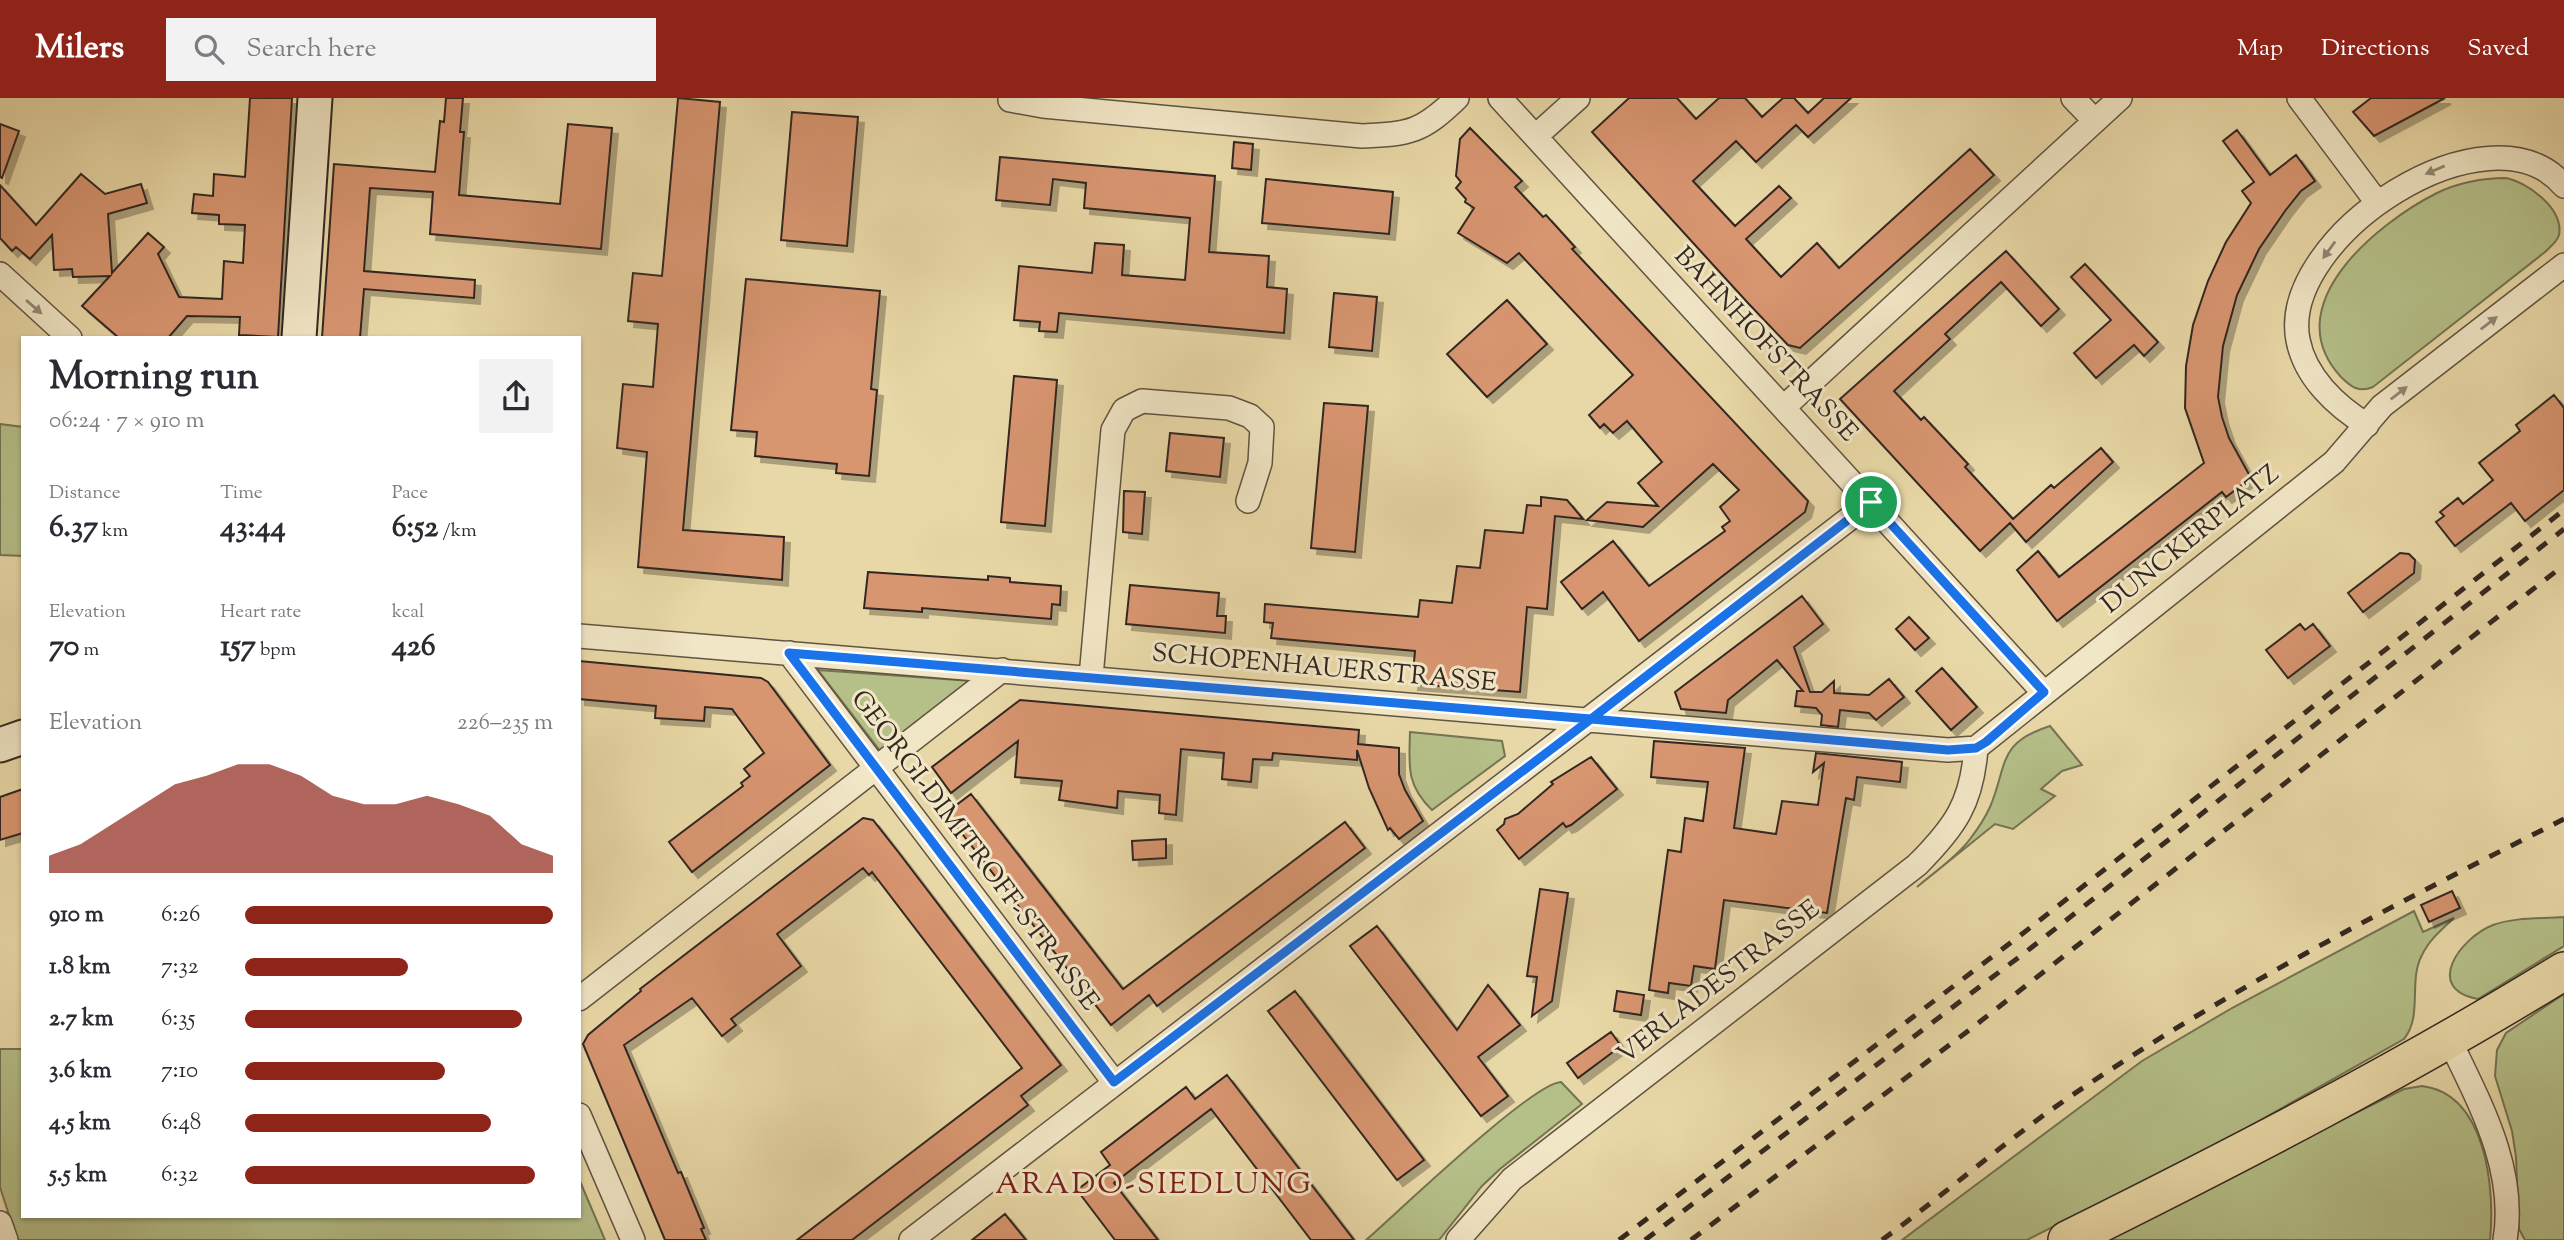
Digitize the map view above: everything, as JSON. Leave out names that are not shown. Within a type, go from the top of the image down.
[{"type":"main road","points":[[2067,1240],[2271,1138],[2450,1041],[2564,971]]},
{"type":"street","points":[[299,336],[314,98]]},
{"type":"street","points":[[1010,100],[1043,106],[1362,136],[1387,135],[1430,124],[1457,98]]},
{"type":"street","name":"BAHNHOFSTRASSE","points":[[1500,98],[2044,692]]},
{"type":"street","points":[[1536,136],[1578,98]]},
{"type":"street","points":[[2073,98],[2095,121]]},
{"type":"street","points":[[1784,407],[2120,98]]},
{"type":"street","points":[[2299,98],[2376,201]]},
{"type":"street","points":[[2367,425],[2347,413],[2325,391],[2308,367],[2297,339],[2300,306],[2312,274],[2354,220],[2376,201],[2429,172],[2488,154],[2508,154],[2534,161],[2564,186]]},
{"type":"street","name":"DUNCKERPLATZ","points":[[2044,692],[2334,462],[2382,406],[2564,265]]},
{"type":"street","points":[[0,274],[68,336]]},
{"type":"street","points":[[1091,677],[1113,429],[1124,410],[1142,401],[1229,408],[1250,416],[1262,427],[1260,463],[1248,501]]},
{"type":"street","points":[[911,1240],[1871,502]]},
{"type":"street","name":"SCHOPENHAUERSTRASSE","points":[[581,636],[1948,750],[1976,748]]},
{"type":"street","name":"GEORGI-DIMITROFF-STRASSE","points":[[789,653],[1114,1082]]},
{"type":"street","points":[[581,997],[1002,670]]},
{"type":"street","points":[[1976,748],[2044,692]]},
{"type":"street","points":[[0,745],[21,738]]},
{"type":"street","name":"VERLADESTRASSE","points":[[1458,1240],[1512,1179],[1917,865],[1945,836],[1961,814],[1970,788],[1976,748]]},
{"type":"street","points":[[2450,1041],[2493,1133],[2504,1184],[2505,1240]]},
{"type":"street","points":[[581,1120],[633,1240]]},
{"type":"street","points":[[0,1223],[6,1240]]},
{"type":"green space","points":[[2505,178],[2533,190],[2550,206],[2559,225],[2559,235],[2555,242],[2373,387],[2359,389],[2348,384],[2324,350],[2320,323],[2327,295],[2342,270],[2387,224],[2437,193],[2470,182]]},
{"type":"green space","points":[[0,424],[21,427],[21,556],[0,555]]},
{"type":"green space","points":[[818,670],[972,681],[881,752]]},
{"type":"green space","points":[[2050,726],[2082,765],[2062,771],[2041,789],[2055,796],[2013,829],[1995,824],[1917,887],[1959,852],[1978,828],[1990,807],[2012,748],[2033,733]]},
{"type":"green space","points":[[1410,732],[1502,741],[1505,756],[1432,810],[1413,783]]},
{"type":"green space","points":[[2414,911],[2423,932],[2454,918],[2432,940],[2422,955],[2416,976],[2413,1020],[2404,1039],[2229,1138],[2027,1240],[1902,1240],[2142,1061],[2232,1008]]},
{"type":"green space","points":[[2564,917],[2564,946],[2478,999],[2462,993],[2453,985],[2450,975],[2452,963],[2459,951],[2481,932],[2493,925],[2510,921]]},
{"type":"green space","points":[[2564,994],[2564,1240],[2525,1240],[2519,1229],[2516,1157],[2512,1131],[2495,1076],[2497,1050],[2506,1033]]},
{"type":"green space","points":[[0,1049],[21,1049],[21,1218],[581,1218],[581,1184],[605,1240],[17,1240],[0,1187]]},
{"type":"green space","points":[[1561,1082],[1582,1104],[1482,1186],[1439,1240],[1366,1240],[1494,1126],[1523,1103]]},
{"type":"green space","points":[[2422,1086],[2444,1093],[2461,1106],[2473,1125],[2488,1171],[2491,1196],[2490,1240],[2100,1240],[2404,1089]]},
{"type":"building","points":[[250,98],[292,98],[278,336],[239,335],[240,317],[187,316],[170,336],[117,336],[82,306],[110,276],[73,277],[72,269],[54,270],[52,235],[30,259],[16,247],[12,251],[0,238],[0,185],[36,225],[81,174],[105,194],[141,184],[147,203],[108,214],[112,273],[148,233],[164,247],[158,254],[179,297],[222,299],[224,261],[243,263],[245,225],[219,224],[219,215],[192,213],[194,194],[213,196],[214,174],[245,177]]},
{"type":"building","points":[[446,98],[463,98],[460,132],[464,132],[459,195],[560,204],[568,124],[612,128],[601,249],[430,234],[433,192],[370,188],[364,271],[475,280],[474,298],[364,289],[360,336],[322,336],[334,164],[435,172],[440,121],[444,122]]},
{"type":"building","points":[[678,98],[720,102],[683,530],[784,537],[782,580],[638,567],[647,452],[617,448],[623,384],[653,387],[658,324],[628,321],[633,273],[662,276]]},
{"type":"building","points":[[1629,98],[1677,98],[1696,119],[1719,98],[1745,98],[1762,117],[1783,98],[1794,98],[1808,113],[1824,98],[1851,98],[1808,137],[1796,125],[1756,162],[1736,141],[1693,181],[1735,226],[1779,186],[1791,198],[1746,239],[1781,277],[1817,243],[1839,268],[1970,149],[1994,175],[1800,348],[1788,345],[1592,132]]},
{"type":"building","points":[[2371,98],[2445,98],[2374,136],[2353,112]]},
{"type":"building","points":[[792,112],[858,117],[847,246],[781,240]]},
{"type":"building","points":[[0,124],[19,131],[2,178],[0,177]]},
{"type":"building","points":[[1470,128],[1522,181],[1515,187],[1543,217],[1546,215],[1575,247],[1572,249],[1808,501],[1805,512],[1639,641],[1603,592],[1582,609],[1561,582],[1613,541],[1649,586],[1725,531],[1722,527],[1730,521],[1720,507],[1739,490],[1713,464],[1643,527],[1587,520],[1607,502],[1658,506],[1638,483],[1662,462],[1627,421],[1613,433],[1604,424],[1600,428],[1589,415],[1633,375],[1519,253],[1507,263],[1458,233],[1474,208],[1465,202],[1466,199],[1456,188],[1461,182],[1456,176],[1460,139]]},
{"type":"building","points":[[2237,130],[2270,175],[2296,155],[2315,181],[2301,191],[2259,249],[2237,295],[2223,346],[2218,397],[2222,417],[2229,438],[2251,478],[2226,497],[2222,492],[2057,621],[2017,570],[2038,551],[2059,577],[2204,463],[2185,408],[2186,366],[2193,325],[2208,281],[2226,242],[2251,203],[2242,191],[2254,182],[2223,141]]},
{"type":"building","points":[[1234,142],[1253,144],[1251,170],[1232,168]]},
{"type":"building","points":[[1000,157],[1215,176],[1209,252],[1269,256],[1267,287],[1287,289],[1284,333],[1059,313],[1057,332],[1039,331],[1040,322],[1014,320],[1019,266],[1092,273],[1095,243],[1124,245],[1122,275],[1185,280],[1190,218],[1084,208],[1086,183],[1053,179],[1050,205],[996,200]]},
{"type":"building","points":[[1266,179],[1393,192],[1389,234],[1262,223]]},
{"type":"building","points":[[2006,251],[2059,309],[2041,326],[2001,282],[1945,334],[1950,339],[1894,391],[1921,420],[1924,417],[1968,464],[1965,467],[2013,519],[2051,485],[2054,488],[2101,448],[2113,462],[2026,542],[2010,523],[1980,551],[1840,399]]},
{"type":"building","points":[[2085,264],[2158,342],[2144,356],[2134,345],[2096,378],[2074,353],[2111,320],[2071,277]]},
{"type":"building","points":[[746,279],[880,291],[871,389],[877,390],[869,476],[836,473],[837,464],[755,456],[757,432],[731,430]]},
{"type":"building","points":[[1334,293],[1377,297],[1372,351],[1329,347]]},
{"type":"building","points":[[1507,300],[1547,344],[1487,397],[1447,354]]},
{"type":"building","points":[[1014,376],[1057,380],[1045,526],[1001,522]]},
{"type":"building","points":[[2554,395],[2564,408],[2564,490],[2525,521],[2511,503],[2455,546],[2436,522],[2444,516],[2440,512],[2458,498],[2463,504],[2493,480],[2479,463],[2520,431],[2516,425]]},
{"type":"building","points":[[1324,403],[1368,406],[1355,552],[1311,548]]},
{"type":"building","points":[[1170,433],[1224,438],[1220,477],[1166,471]]},
{"type":"building","points":[[1124,491],[1145,492],[1142,534],[1123,532]]},
{"type":"building","points":[[1541,497],[1567,500],[1583,519],[1555,516],[1547,609],[1527,607],[1520,692],[1412,684],[1415,651],[1271,638],[1273,623],[1264,622],[1265,604],[1418,617],[1420,600],[1452,603],[1457,566],[1480,568],[1485,530],[1523,533],[1527,505],[1541,506]]},
{"type":"building","points":[[2400,553],[2409,554],[2415,560],[2414,573],[2363,612],[2348,593]]},
{"type":"building","points":[[868,572],[988,580],[988,576],[1010,578],[1010,582],[1061,586],[1060,605],[1052,604],[1051,619],[922,608],[922,612],[864,608]]},
{"type":"building","points":[[1130,585],[1219,593],[1217,616],[1226,616],[1225,633],[1126,624]]},
{"type":"building","points":[[1802,596],[1823,624],[1794,647],[1810,692],[1822,692],[1834,681],[1834,693],[1869,695],[1889,679],[1904,697],[1876,720],[1869,713],[1840,710],[1838,727],[1821,725],[1822,715],[1816,708],[1795,706],[1797,691],[1803,691],[1777,660],[1728,700],[1726,713],[1681,709],[1675,692]]},
{"type":"building","points":[[1909,617],[1929,638],[1915,650],[1896,629]]},
{"type":"building","points":[[2300,624],[2305,630],[2313,624],[2330,646],[2288,678],[2266,650]]},
{"type":"building","points":[[581,661],[761,678],[768,682],[830,765],[692,872],[669,842],[743,786],[741,783],[750,776],[744,769],[764,753],[732,709],[705,707],[704,721],[655,718],[656,706],[581,699]]},
{"type":"building","points":[[1942,668],[1977,707],[1951,730],[1916,691]]},
{"type":"building","points":[[1020,700],[1359,730],[1358,744],[1399,748],[1399,774],[1423,821],[1399,839],[1390,828],[1388,830],[1369,788],[1357,750],[1357,760],[1273,753],[1272,760],[1253,759],[1251,782],[1222,779],[1224,753],[1181,749],[1176,815],[1159,813],[1160,795],[1118,791],[1117,808],[1059,800],[1062,781],[1015,777],[1018,741],[951,793],[932,767]]},
{"type":"building","points":[[1654,741],[1745,748],[1734,828],[1776,834],[1782,801],[1818,805],[1824,763],[1813,772],[1816,753],[1902,762],[1900,782],[1857,777],[1854,800],[1846,798],[1827,913],[1724,900],[1715,969],[1694,966],[1691,986],[1669,983],[1668,993],[1649,990],[1668,850],[1681,852],[1685,818],[1703,821],[1708,782],[1651,777]]},
{"type":"building","points":[[1591,757],[1617,789],[1571,825],[1566,827],[1563,823],[1519,859],[1497,830],[1504,824],[1505,819],[1518,814],[1553,784],[1551,782]]},
{"type":"building","points":[[21,790],[21,834],[0,840],[0,797]]},
{"type":"building","points":[[971,794],[1123,989],[1345,822],[1365,848],[1157,1006],[1149,995],[1111,1025],[946,813]]},
{"type":"building","points":[[863,818],[873,820],[1061,1065],[1021,1096],[1028,1105],[852,1240],[797,1240],[1022,1068],[872,872],[869,875],[863,868],[777,934],[801,966],[731,1019],[736,1025],[722,1036],[692,998],[624,1045],[678,1173],[681,1172],[704,1228],[701,1229],[706,1240],[665,1240],[583,1044],[588,1035],[641,991],[640,989]]},
{"type":"building","points":[[1166,839],[1166,858],[1133,860],[1132,841]]},
{"type":"building","points":[[1540,889],[1568,893],[1552,1001],[1532,1016],[1537,977],[1527,976]]},
{"type":"building","points":[[2452,891],[2460,908],[2429,922],[2421,905]]},
{"type":"building","points":[[1377,926],[1457,1030],[1488,985],[1520,1025],[1478,1057],[1508,1096],[1481,1116],[1350,946]]},
{"type":"building","points":[[1295,991],[1424,1160],[1397,1180],[1268,1011]]},
{"type":"building","points":[[1617,991],[1644,995],[1641,1015],[1614,1011]]},
{"type":"building","points":[[1611,1032],[1621,1046],[1578,1078],[1567,1063]]},
{"type":"building","points":[[1227,1075],[1354,1240],[1311,1240],[1211,1109],[1114,1183],[1158,1240],[1115,1240],[1077,1190],[1110,1165],[1101,1152],[1186,1087],[1195,1099]]},
{"type":"building","points":[[1005,1214],[1026,1240],[972,1240]]},
{"type":"railway","points":[[1619,1240],[2017,938],[2564,510]]},
{"type":"railway","points":[[1645,1240],[2027,951],[2564,529]]},
{"type":"railway","points":[[1691,1240],[1968,1031],[2564,565]]},
{"type":"railway","points":[[1882,1240],[2044,1115],[2188,1021],[2312,950],[2564,819]]},
{"type":"district","name":"ARADO-SIEDLUNG","points":[[1154,1185]]},
{"type":"route","points":[[1871,502],[1591,719],[789,653],[1114,1082],[1591,719],[1948,750],[1976,748],[1986,742],[2044,692],[1871,502]]}]
